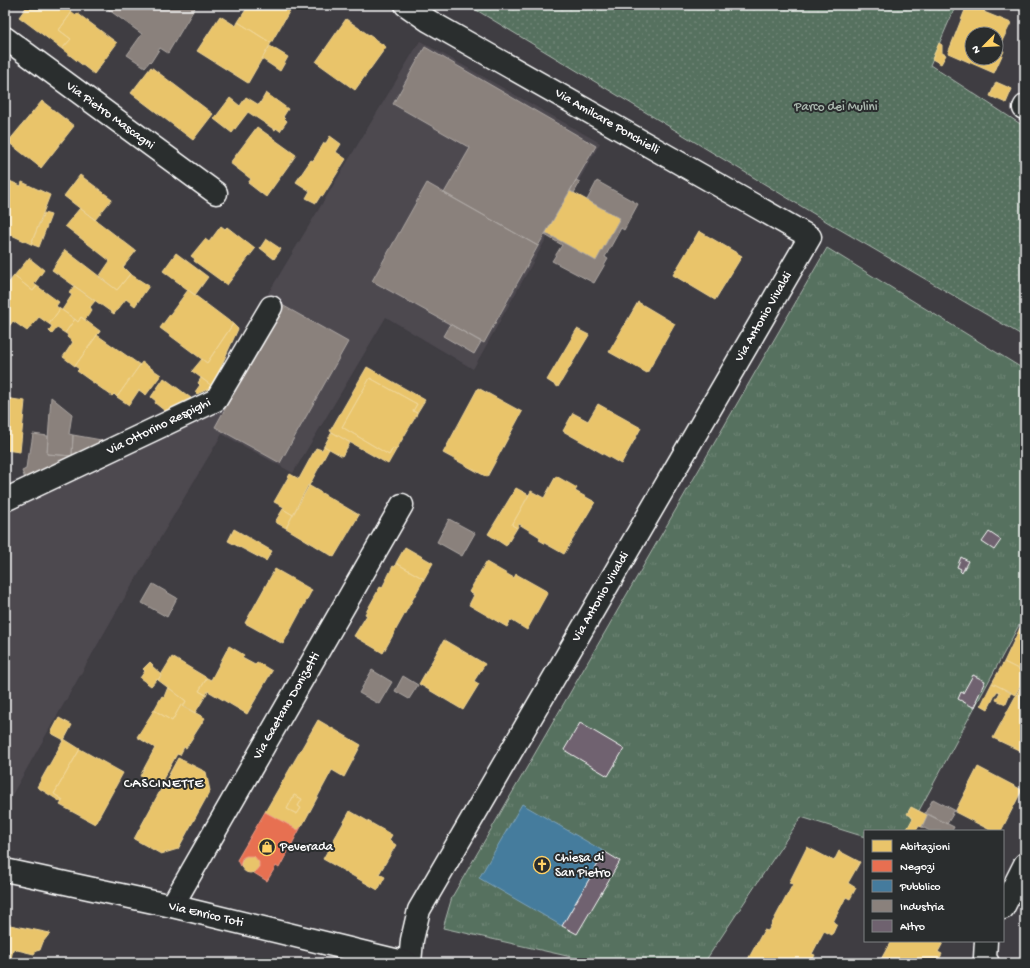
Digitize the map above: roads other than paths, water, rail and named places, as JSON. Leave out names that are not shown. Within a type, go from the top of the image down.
[{"type":"street","name":"Via Amilcare Ponchielli","points":[[406,5],[429,21],[810,237]]},
{"type":"street","name":"Via Pietro Mascagni","points":[[5,38],[216,193]]},
{"type":"street","name":"Via Antonio Vivaldi","points":[[408,963],[419,910],[810,237]]},
{"type":"street","name":"Via Ottorino Respighi","points":[[5,500],[216,400],[271,307]]},
{"type":"street","name":"Via Gaetano Donizetti","points":[[172,906],[402,505]]},
{"type":"street","points":[[1004,906],[1025,864]]},
{"type":"street","name":"Via Enrico Toti","points":[[5,870],[172,906],[408,963]]},
{"type":"street","points":[[986,942],[985,958],[988,963]]},
{"type":"place","name":"Peverada","points":[[267,847]]},
{"type":"place","name":"Chiesa di San Pietro","points":[[542,865]]},
{"type":"district","name":"CASCINETTE","points":[[164,784]]},
{"type":"park label","name":"Parco dei Mulini","points":[[836,107]]}]
